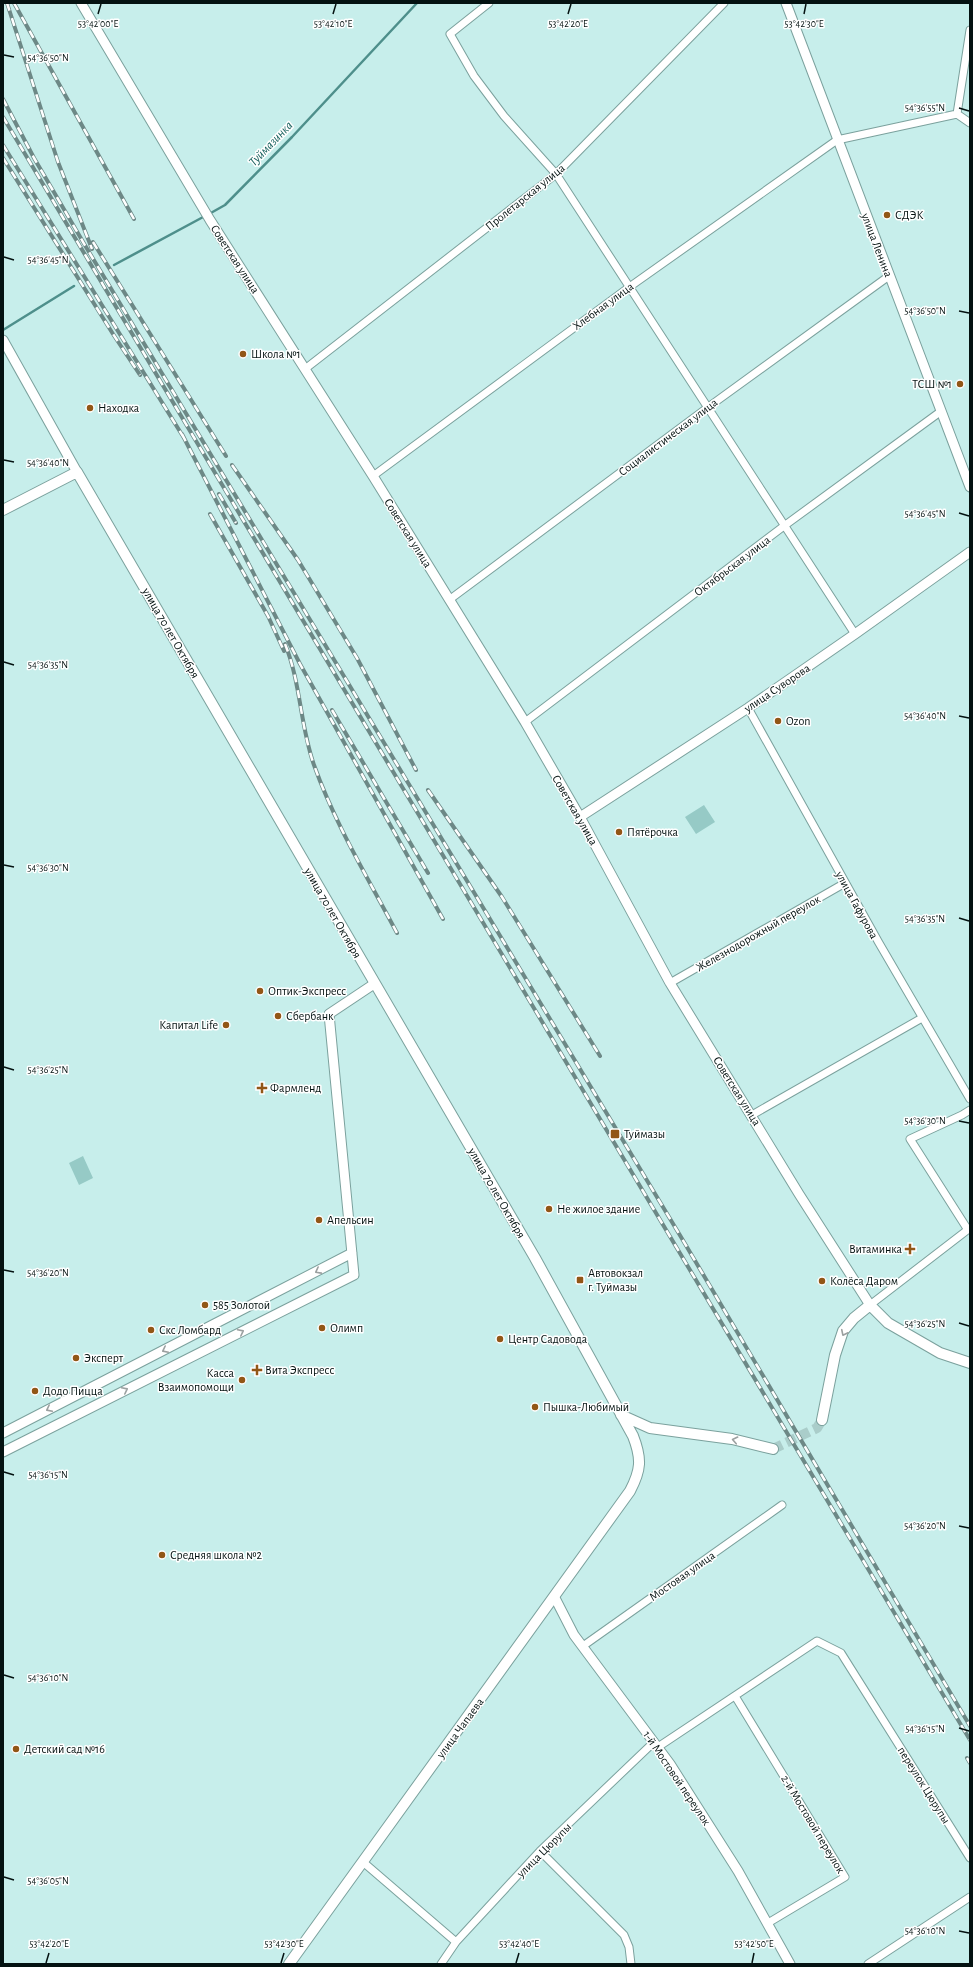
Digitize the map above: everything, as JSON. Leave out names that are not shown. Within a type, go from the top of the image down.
[{"type":"main road","points":[[3,510],[77,472]]},
{"type":"main road","name":"улица 70 лет Октября","points":[[77,472],[535,1258],[633,1436],[640,1459],[638,1476],[630,1492]]},
{"type":"main road","points":[[822,1420],[835,1355],[843,1331],[854,1318],[870,1305]]},
{"type":"main road","name":"Советская улица","points":[[870,1305],[888,1323],[901,1331],[940,1353],[970,1363]]},
{"type":"main road","points":[[621,1415],[650,1428],[732,1439],[773,1449]]},
{"type":"main road","name":"улица Чапаева","points":[[288,1964],[555,1598],[630,1492]]},
{"type":"street","name":"Советская улица","points":[[81,3],[210,220],[373,476],[525,722],[580,817],[670,983],[799,1194],[870,1305]]},
{"type":"street","points":[[489,3],[450,34],[474,76],[504,116],[556,174],[628,288],[856,634]]},
{"type":"street","name":"Пролетарская улица","points":[[305,369],[556,174],[724,3]]},
{"type":"street","name":"улица Ленина","points":[[786,3],[940,412],[970,487]]},
{"type":"street","points":[[957,114],[970,30]]},
{"type":"street","points":[[837,140],[957,114],[970,123]]},
{"type":"street","name":"Хлебная улица","points":[[373,476],[628,288],[837,140]]},
{"type":"street","name":"Социалистическая улица","points":[[449,600],[707,408],[889,276]]},
{"type":"street","name":"улица 70 лет Октября","points":[[3,340],[77,472]]},
{"type":"street","name":"Октябрьская улица","points":[[525,722],[784,526],[940,412]]},
{"type":"street","name":"улица Суворова","points":[[580,817],[748,708],[856,634],[970,552]]},
{"type":"street","name":"улица Гафурова","points":[[748,708],[845,883],[970,1099]]},
{"type":"street","name":"Железнодорожный переулок","points":[[670,983],[845,883]]},
{"type":"street","points":[[3,1452],[354,1275],[330,1014],[374,984]]},
{"type":"street","points":[[752,1115],[922,1018]]},
{"type":"street","points":[[870,1305],[969,1229],[910,1139],[970,1110]]},
{"type":"street","points":[[3,1433],[352,1253]]},
{"type":"street","name":"Мостовая улица","points":[[583,1646],[782,1505]]},
{"type":"street","name":"1-й Мостовой переулок","points":[[555,1598],[574,1635],[656,1745],[738,1872],[790,1964]]},
{"type":"street","name":"улица Цюрупы","points":[[441,1964],[456,1942],[540,1851],[656,1745],[735,1696],[817,1641]]},
{"type":"street","name":"переулок Цюрупы","points":[[817,1641],[841,1653],[970,1858]]},
{"type":"street","name":"2-й Мостовой переулок","points":[[735,1696],[845,1877],[768,1923]]},
{"type":"street","points":[[540,1851],[624,1936],[629,1947],[630,1964]]},
{"type":"street","points":[[363,1862],[456,1942]]},
{"type":"street","points":[[868,1964],[970,1897]]},
{"type":"shaded area","points":[[704,805],[715,822],[696,834],[685,817]]},
{"type":"shaded area","points":[[83,1156],[93,1178],[79,1185],[69,1163]]},
{"type":"waterway","name":"Туймазинка","points":[[209,214],[225,205],[292,137],[417,3]]},
{"type":"waterway","name":"Туймазинка","points":[[114,265],[205,216]]},
{"type":"waterway","name":"Туймазинка","points":[[3,330],[74,286]]},
{"type":"tunnel","points":[[773,1449],[817,1428],[822,1420]]},
{"type":"railway","points":[[7,3],[58,162],[92,249]]},
{"type":"railway","points":[[14,3],[134,219]]},
{"type":"railway","points":[[3,99],[34,158],[86,247],[681,1237],[970,1726]]},
{"type":"railway","points":[[3,117],[970,1740]]},
{"type":"railway","points":[[3,145],[184,438]]},
{"type":"railway","points":[[3,158],[140,375]]},
{"type":"railway","points":[[93,242],[226,456]]},
{"type":"railway","points":[[182,434],[300,664],[443,919]]},
{"type":"railway","points":[[232,465],[298,560],[357,658],[416,770]]},
{"type":"railway","points":[[219,494],[236,523]]},
{"type":"railway","points":[[210,514],[268,616],[284,651]]},
{"type":"railway","points":[[285,644],[298,689],[309,750],[322,787],[352,850],[397,933]]},
{"type":"railway","points":[[332,710],[428,873]]},
{"type":"railway","points":[[428,790],[502,897],[600,1056]]},
{"type":"railway","points":[[967,1758],[970,1763]]},
{"type":"place","name":"СДЭК","points":[[887,215]]},
{"type":"place","name":"Школа №1","points":[[243,354]]},
{"type":"place","name":"ТСШ №1","points":[[960,384]]},
{"type":"place","name":"Находка","points":[[90,408]]},
{"type":"place","name":"Ozon","points":[[778,721]]},
{"type":"place","name":"Пятёрочка","points":[[619,832]]},
{"type":"place","name":"Оптик-Экспресс","points":[[260,991]]},
{"type":"place","name":"Сбербанк","points":[[278,1016]]},
{"type":"place","name":"Капитал Life","points":[[226,1025]]},
{"type":"place","name":"Фармленд","points":[[262,1088]]},
{"type":"place","name":"Туймазы","points":[[615,1134]]},
{"type":"place","name":"Не жилое здание","points":[[549,1209]]},
{"type":"place","name":"Апельсин","points":[[319,1220]]},
{"type":"place","name":"Витаминка","points":[[910,1249]]},
{"type":"place","name":"Автовокзал г. Туймазы","points":[[580,1280]]},
{"type":"place","name":"Колёса Даром","points":[[822,1281]]},
{"type":"place","name":"585 Золотой","points":[[205,1305]]},
{"type":"place","name":"Олимп","points":[[322,1328]]},
{"type":"place","name":"Скс Ломбард","points":[[151,1330]]},
{"type":"place","name":"Центр Садовода","points":[[500,1339]]},
{"type":"place","name":"Эксперт","points":[[76,1358]]},
{"type":"place","name":"Вита Экспресс","points":[[257,1370]]},
{"type":"place","name":"Касса Взаимопомощи","points":[[242,1380]]},
{"type":"place","name":"Додо Пицца","points":[[35,1391]]},
{"type":"place","name":"Пышка-Любимый","points":[[535,1407]]},
{"type":"place","name":"Средняя школа №2","points":[[162,1555]]},
{"type":"place","name":"Детский сад №16","points":[[16,1749]]}]
